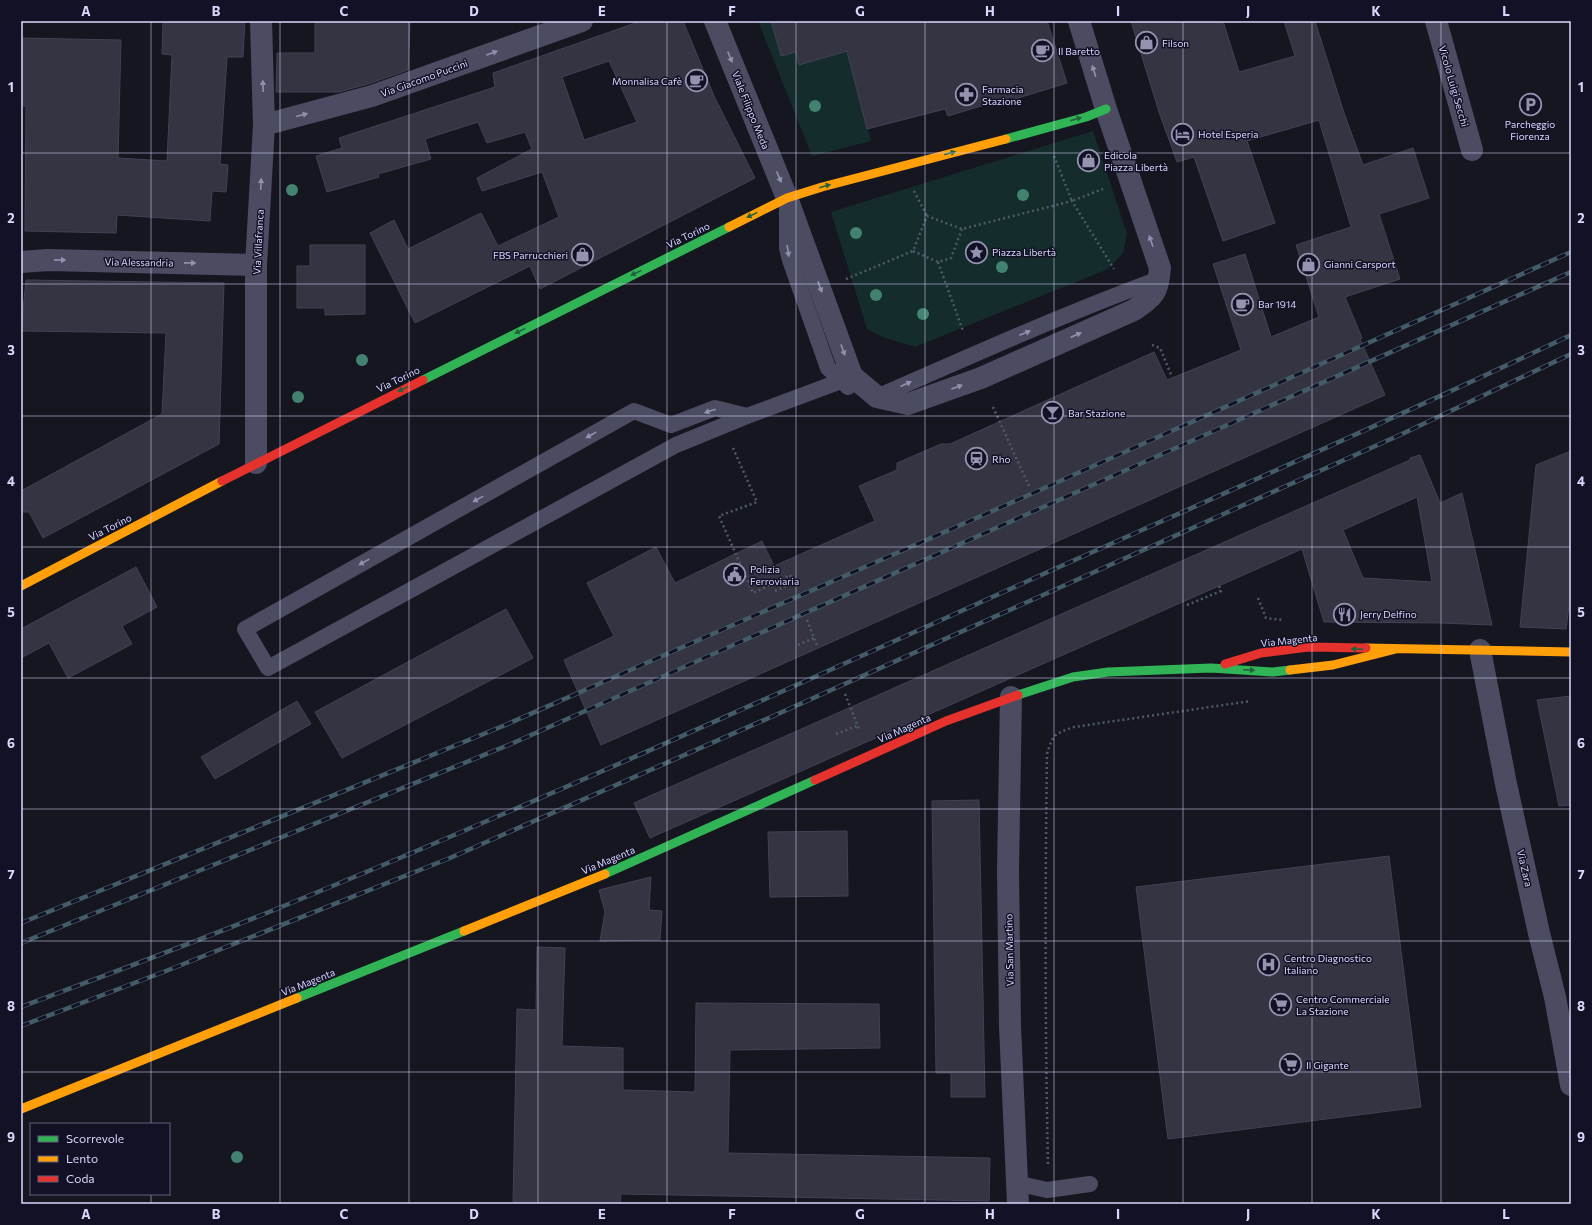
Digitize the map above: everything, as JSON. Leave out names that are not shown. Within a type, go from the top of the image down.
[{"type":"street","name":"Via Villafranca","points":[[256,463],[256,265],[264,125],[261,21]]},
{"type":"street","name":"Via Giacomo Puccini","points":[[264,125],[372,96],[582,21]]},
{"type":"street","name":"Viale Filippo Meda","points":[[715,21],[788,198]]},
{"type":"street","points":[[1079,21],[1106,109],[1160,268],[1156,292],[1134,310],[981,378],[908,404],[877,397],[852,376],[788,198],[822,187],[1086,117],[1106,109]]},
{"type":"street","name":"Vicolo Luigi Secchi","points":[[1436,21],[1472,150]]},
{"type":"street","name":"Via Torino","points":[[21,586],[256,463],[788,198]]},
{"type":"street","name":"Via Alessandria","points":[[21,262],[48,260],[256,265]]},
{"type":"street","name":"Via Magenta","points":[[1210,668],[1261,653],[1308,647],[1571,652]]},
{"type":"street","name":"Via Magenta","points":[[21,1109],[607,873],[946,721],[1011,697],[1073,677],[1108,672],[1210,668],[1273,672],[1333,665],[1396,649]]},
{"type":"street","name":"Via Zara","points":[[1480,650],[1506,784],[1539,932],[1563,995],[1571,1085]]},
{"type":"street","name":"Via San Martino","points":[[1011,697],[1008,870],[1010,1026],[1017,1194]]},
{"type":"lane","points":[[788,198],[787,248],[828,368],[841,381],[857,393],[877,397]]},
{"type":"lane","points":[[747,416],[715,408],[671,425],[634,411],[245,629],[268,668],[676,445],[747,416],[841,381]]},
{"type":"lane","points":[[1017,1194],[1090,1184]]},
{"type":"path","points":[[1043,129],[1072,201],[1117,274]]},
{"type":"path","points":[[821,290],[913,251],[928,216],[962,229],[1072,201],[1129,179]]},
{"type":"path","points":[[913,251],[938,262],[951,258],[962,229]]},
{"type":"path","points":[[938,262],[964,334]]},
{"type":"path","points":[[1152,345],[1160,348],[1172,377]]},
{"type":"path","points":[[993,407],[1029,486]]},
{"type":"path","points":[[724,425],[757,502],[719,516],[753,592],[790,575],[798,588]]},
{"type":"path","points":[[774,591],[795,582]]},
{"type":"path","points":[[1187,605],[1220,591],[1219,586]]},
{"type":"path","points":[[1258,598],[1266,618],[1287,620]]},
{"type":"path","points":[[807,620],[818,648]]},
{"type":"path","points":[[798,645],[814,638]]},
{"type":"path","points":[[836,734],[857,726],[845,694]]},
{"type":"path","points":[[1047,1190],[1045,873],[1047,754],[1051,738],[1061,731],[1074,727],[1253,701]]},
{"type":"green space","points":[[758,21],[861,21],[855,80],[871,141],[812,156]]},
{"type":"green space","points":[[1093,131],[1127,234],[1123,253],[1108,269],[915,347],[883,337],[867,329],[831,212]]},
{"type":"building","points":[[163,21],[245,21],[243,57],[227,57],[220,164],[228,165],[226,192],[212,191],[210,221],[117,215],[116,233],[25,231],[26,106],[21,106],[21,38],[121,40],[118,158],[167,161],[172,55],[162,54]]},
{"type":"building","points":[[315,21],[410,21],[408,70],[339,92],[276,92],[277,53],[315,53]]},
{"type":"building","points":[[641,21],[683,21],[714,96],[755,178],[540,289],[530,266],[415,323],[370,233],[394,220],[408,249],[481,213],[498,246],[559,217],[542,172],[482,191],[477,178],[532,149],[525,132],[487,143],[478,122],[425,139],[431,159],[378,174],[379,177],[327,192],[316,156],[342,148],[339,138],[495,87],[493,73]],"holes":[[[609,61],[637,122],[584,140],[562,77]]]},
{"type":"building","points":[[771,21],[1047,21],[1067,83],[1012,100],[1011,97],[948,116],[945,109],[867,129],[847,51],[799,65],[796,52],[781,56]]},
{"type":"building","points":[[1131,21],[1223,21],[1239,72],[1295,56],[1284,21],[1315,21],[1344,113],[1363,165],[1413,148],[1429,198],[1379,214],[1400,279],[1345,297],[1362,338],[1360,339],[1385,395],[601,745],[564,660],[614,636],[587,583],[656,547],[675,583],[762,541],[774,566],[875,521],[859,486],[897,470],[897,463],[941,444],[950,444],[1154,352],[1167,380],[1241,350],[1213,264],[1245,254],[1271,337],[1319,317],[1296,245],[1351,227],[1319,120],[1247,141],[1275,223],[1223,241],[1194,157],[1177,162],[1159,112]]},
{"type":"building","points":[[310,245],[365,245],[365,314],[325,315],[325,308],[297,308],[297,266],[310,266]]},
{"type":"building","points":[[26,280],[224,283],[219,444],[43,538],[29,512],[21,512],[21,491],[162,414],[166,333],[21,331]]},
{"type":"building","points":[[1571,451],[1571,590],[1566,629],[1520,627],[1536,465]]},
{"type":"building","points":[[1420,455],[1440,503],[1462,493],[1492,625],[1324,622],[1302,549],[650,838],[634,803],[1410,460],[1410,458]],"holes":[[[1417,497],[1432,582],[1363,578],[1343,530]]]},
{"type":"building","points":[[136,567],[157,607],[122,626],[132,644],[68,678],[49,643],[21,658],[21,629]]},
{"type":"building","points":[[506,609],[533,658],[342,758],[315,712]]},
{"type":"building","points":[[1571,696],[1571,805],[1559,806],[1537,700]]},
{"type":"building","points":[[297,701],[311,724],[215,779],[201,757]]},
{"type":"building","points":[[979,800],[985,1097],[951,1097],[951,1073],[936,1073],[932,801]]},
{"type":"building","points":[[847,831],[848,896],[770,897],[768,832]]},
{"type":"building","name":"Centro Commerciale La Stazione","points":[[1389,856],[1421,1107],[1168,1139],[1136,887]]},
{"type":"building","points":[[651,877],[649,910],[662,911],[660,940],[600,941],[605,912],[599,890]]},
{"type":"building","points":[[537,947],[565,948],[562,1046],[623,1048],[623,1090],[695,1092],[696,1003],[879,1004],[880,1048],[730,1050],[728,1153],[990,1158],[989,1201],[621,1194],[620,1204],[513,1202],[517,1009],[536,1010]]},
{"type":"railway","points":[[21,923],[503,726],[1022,498],[1571,252]]},
{"type":"railway","points":[[21,943],[511,744],[1571,272]]},
{"type":"railway","points":[[21,1007],[258,917],[558,791],[1286,466],[1571,335]]},
{"type":"railway","points":[[21,1026],[166,971],[450,858],[771,717],[1402,434],[1571,354]]},
{"type":"traffic: fast","points":[[1006,139],[1086,117],[1106,109]]},
{"type":"traffic: fast","points":[[423,380],[729,227]]},
{"type":"traffic: fast","points":[[1018,695],[1073,677],[1108,672],[1211,668],[1273,672],[1290,670]]},
{"type":"traffic: fast","points":[[605,874],[815,780]]},
{"type":"traffic: fast","points":[[297,998],[464,931]]},
{"type":"traffic: slow","points":[[729,227],[787,198],[822,187],[1006,139]]},
{"type":"traffic: slow","points":[[21,586],[222,481]]},
{"type":"traffic: slow","points":[[1366,648],[1571,652]]},
{"type":"traffic: slow","points":[[1290,670],[1333,665],[1396,649]]},
{"type":"traffic: slow","points":[[464,931],[605,874]]},
{"type":"traffic: slow","points":[[21,1109],[297,998]]},
{"type":"traffic: jam","points":[[222,481],[423,380]]},
{"type":"traffic: jam","points":[[1225,664],[1261,653],[1308,647],[1366,648]]},
{"type":"traffic: jam","points":[[815,780],[946,721],[1018,695]]},
{"type":"place","name":"Filson","points":[[1146,43]]},
{"type":"place","name":"Il Baretto","points":[[1042,51]]},
{"type":"place","name":"Monnalisa Cafè","points":[[697,81]]},
{"type":"place","name":"Farmacia Stazione","points":[[967,95]]},
{"type":"place","name":"Parcheggio Fiorenza","points":[[1530,104]]},
{"type":"place","name":"Hotel Esperia","points":[[1183,134]]},
{"type":"place","name":"Edicola Piazza Libertà","points":[[1089,161]]},
{"type":"place","name":"Piazza Libertà","points":[[976,252]]},
{"type":"place","name":"FBS Parrucchieri","points":[[583,255]]},
{"type":"place","name":"Gianni Carsport","points":[[1308,264]]},
{"type":"place","name":"Bar 1914","points":[[1243,304]]},
{"type":"place","name":"Bar Stazione","points":[[1052,413]]},
{"type":"place","name":"Rho","points":[[976,459]]},
{"type":"place","name":"Polizia Ferroviaria","points":[[735,575]]},
{"type":"place","name":"Jerry Delfino","points":[[1345,614]]},
{"type":"place","name":"Centro Diagnostico Italiano","points":[[1269,964]]},
{"type":"place","name":"Centro Commerciale La Stazione","points":[[1280,1005]]},
{"type":"place","name":"Il Gigante","points":[[1290,1065]]}]
